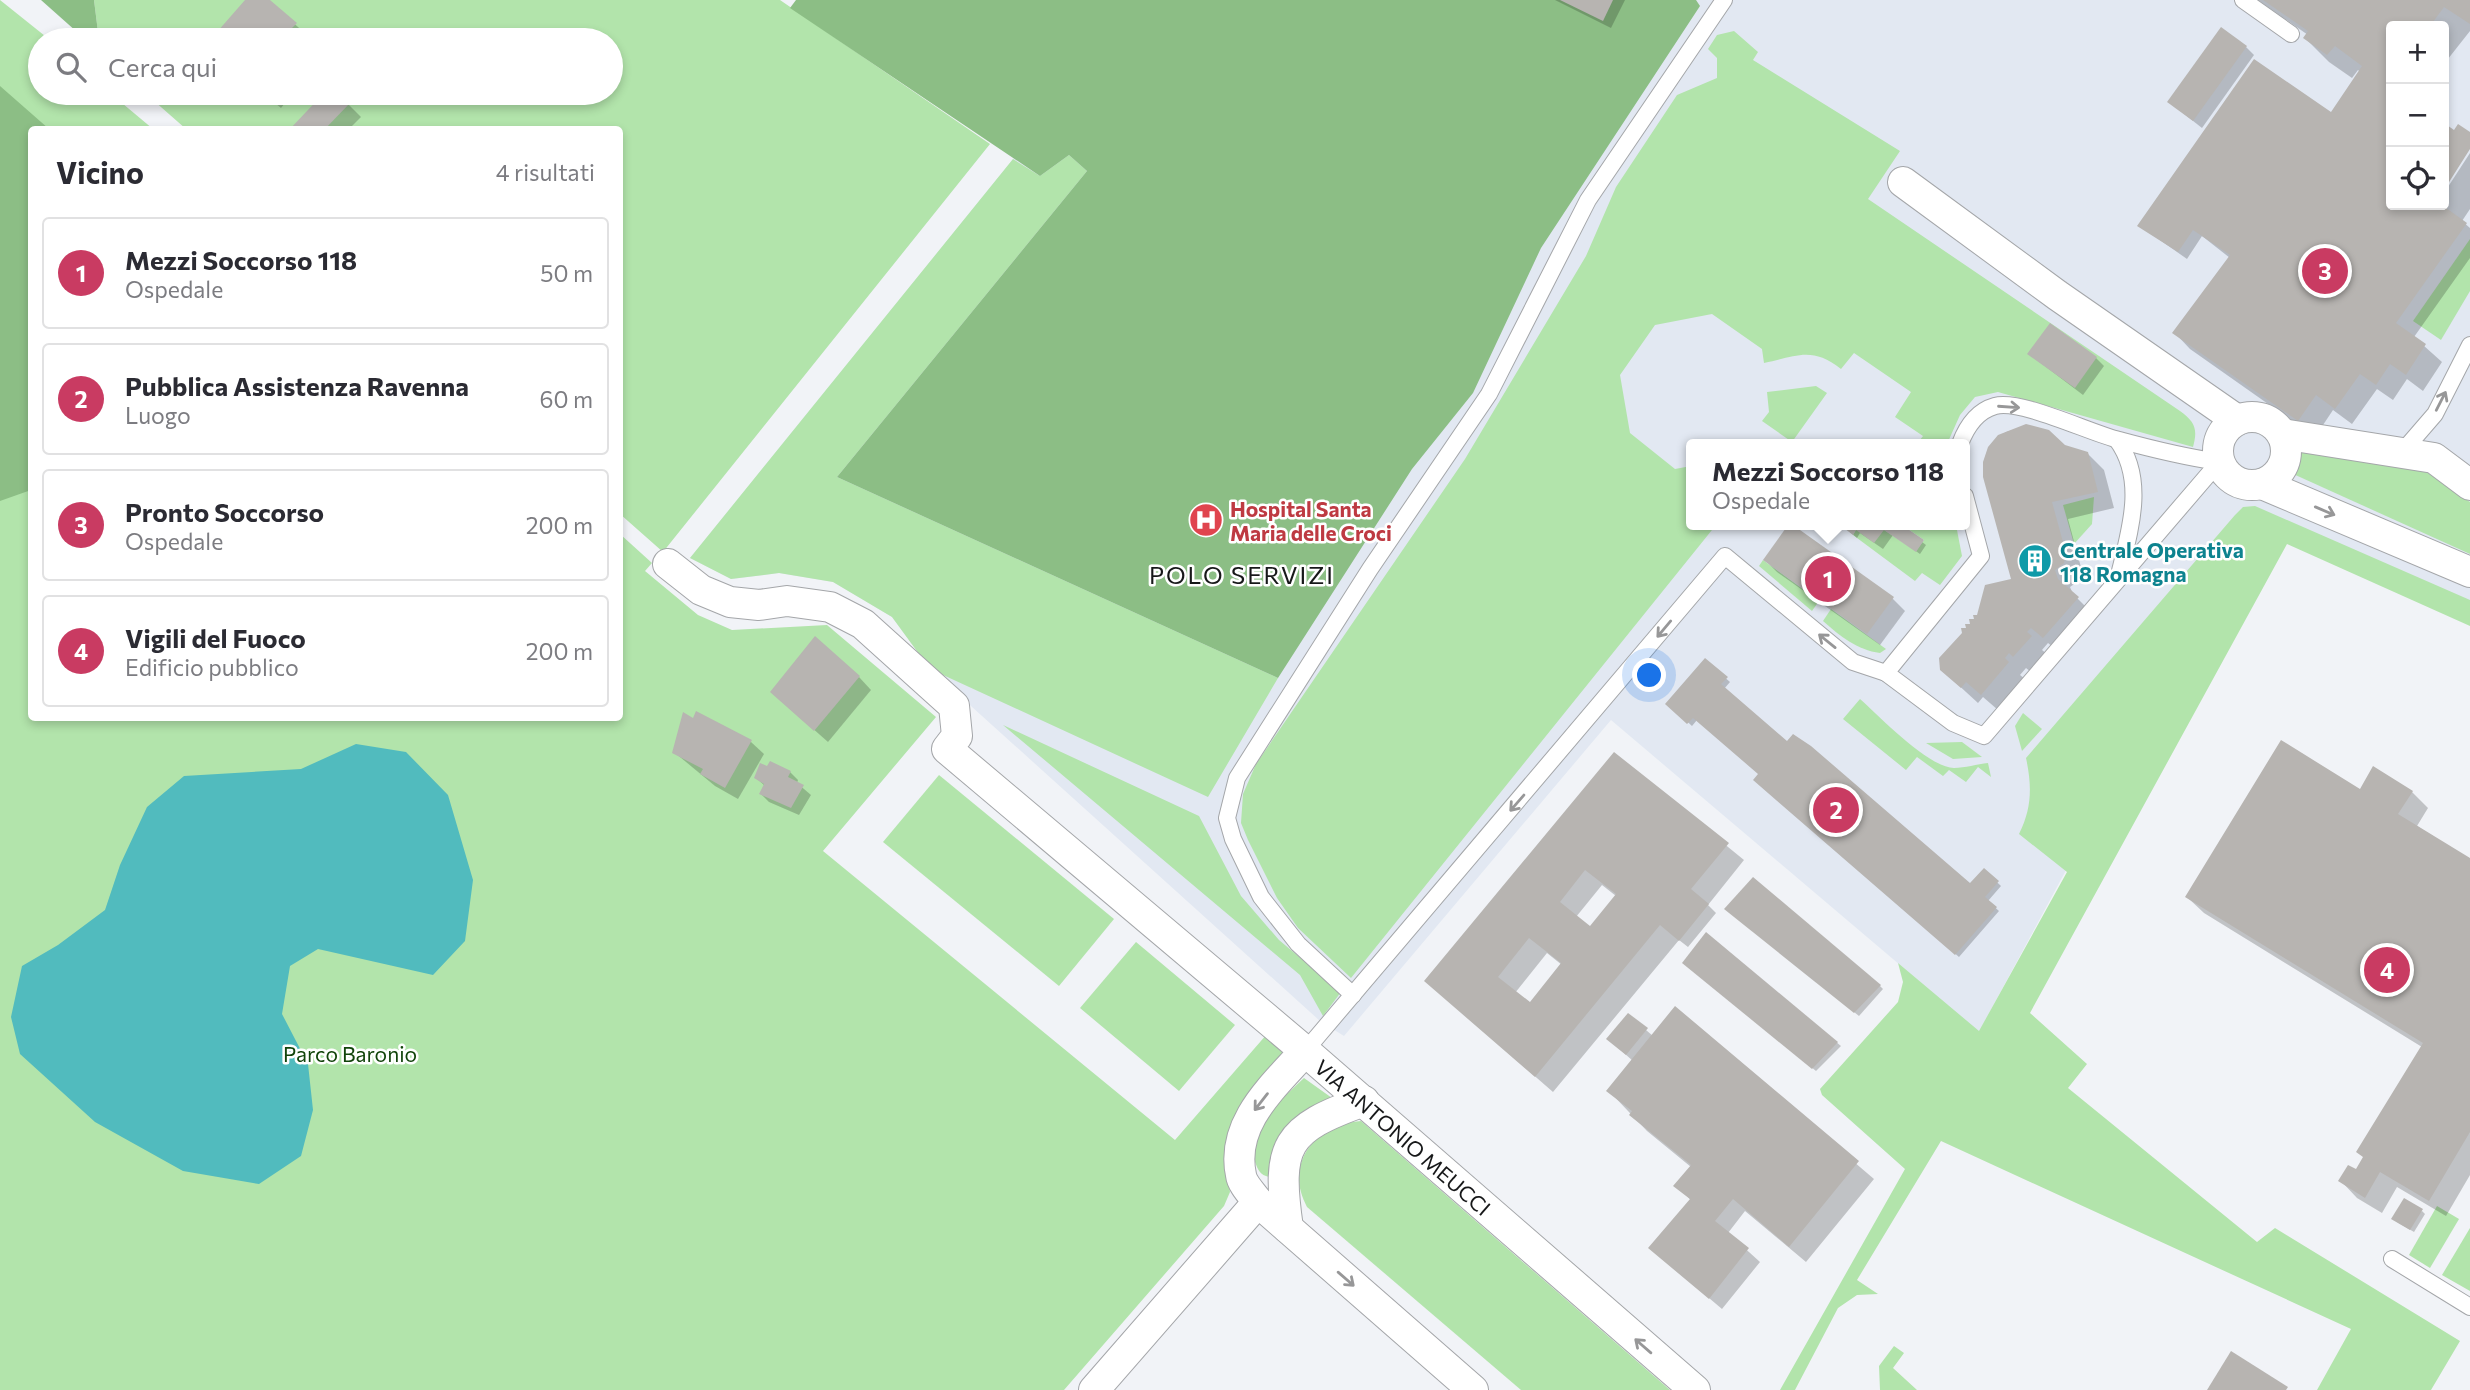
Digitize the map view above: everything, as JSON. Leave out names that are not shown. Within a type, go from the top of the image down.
[{"type":"street","points":[[1903,182],[2057,295],[2237,420]]},
{"type":"street","points":[[2262,484],[2279,472],[2284,464],[2287,453],[2282,434],[2267,420],[2257,416],[2237,420],[2229,425],[2218,442],[2219,462],[2231,479],[2241,484],[2262,484],[2470,572]]},
{"type":"street","points":[[2282,434],[2434,458],[2470,485]]},
{"type":"street","points":[[668,564],[701,590],[730,601],[759,605],[787,601],[830,607],[863,624],[954,706],[957,736],[947,749],[1305,1051]]},
{"type":"street","name":"VIA ANTONIO MEUCCI","points":[[1473,1390],[1258,1202],[1241,1177],[1241,1149],[1245,1129],[1255,1107],[1305,1051],[1695,1390]]},
{"type":"street","points":[[1288,1228],[1283,1168],[1288,1148],[1303,1128],[1324,1115],[1364,1101]]},
{"type":"street","points":[[1094,1390],[1258,1202]]},
{"type":"lane","points":[[1353,995],[1298,944],[1261,897],[1233,839],[1227,818],[1237,778],[1370,569],[1489,394],[1588,200],[1724,0]]},
{"type":"lane","points":[[2243,0],[2291,34]]},
{"type":"lane","points":[[2403,452],[2435,414],[2470,345]]},
{"type":"lane","points":[[1305,1051],[1725,556],[1853,662],[1886,673],[1953,723],[1984,736],[2219,462],[2117,440],[2015,405],[1996,406],[1979,414],[1962,439]]},
{"type":"lane","points":[[2117,440],[2129,456],[2134,496],[2133,517],[2117,582]]},
{"type":"lane","points":[[1886,673],[1981,556],[1970,515]]},
{"type":"lane","points":[[2392,1259],[2470,1307]]},
{"type":"shaded area","name":"Hospital Santa Maria delle Croci","points":[[1142,0],[2470,0],[2470,606],[2257,515],[1979,1032],[1611,720],[1344,1036],[1320,1021],[930,669],[892,617],[833,582],[779,573],[731,579],[690,558]]},
{"type":"green space","name":"Parco Baronio","points":[[0,0],[35,28],[28,28],[28,105],[124,105],[149,126],[28,126],[28,721],[623,721],[623,537],[652,563],[645,571],[698,615],[732,630],[827,625],[936,717],[823,851],[1175,1140],[1267,1034],[1287,1053],[1234,1131],[1224,1156],[1230,1192],[1224,1206],[1064,1390],[0,1390]]},
{"type":"green space","points":[[41,0],[94,0],[98,28],[72,28]]},
{"type":"green space","points":[[94,0],[780,0],[990,144],[663,552],[623,517],[623,126],[183,126],[159,105],[623,105],[623,28],[98,28]]},
{"type":"green space","points":[[796,0],[1696,0],[1700,6],[1541,248],[1473,393],[1412,469],[1278,678],[837,477],[1087,171],[1069,155],[1040,176],[790,8]]},
{"type":"green space","points":[[1734,31],[1758,52],[1753,60],[1900,151],[1868,199],[2180,411],[2194,426],[2193,447],[1998,392],[1975,397],[1960,415],[1949,439],[1921,439],[1923,436],[1895,417],[1911,392],[1854,353],[1841,369],[1813,355],[1764,363],[1762,349],[1712,314],[1655,325],[1620,375],[1630,433],[1675,469],[1686,467],[1686,530],[1712,530],[1351,978],[1298,928],[1277,898],[1241,823],[1243,794],[1256,764],[1465,459],[1586,256],[1616,187],[1677,95],[1717,78],[1717,58],[1708,49],[1717,35]]},
{"type":"green space","points":[[0,86],[46,126],[28,126],[28,491],[0,501]]},
{"type":"green space","points":[[1069,155],[1087,171],[837,477],[1278,678],[1208,797],[930,669],[892,617],[833,582],[779,573],[731,579],[690,558],[1013,159],[1040,176]]},
{"type":"green space","points":[[2470,239],[2470,291],[2441,340],[2413,321]]},
{"type":"green space","points":[[1816,386],[1827,393],[1794,439],[1788,439],[1762,421],[1769,412],[1767,392]]},
{"type":"green space","points":[[2300,450],[2424,470],[2470,502],[2470,554],[2291,473]]},
{"type":"green space","points":[[2094,497],[2092,524],[2074,544],[2063,505]]},
{"type":"green space","points":[[2255,506],[2470,600],[2470,626],[2287,544],[2030,1013],[2087,1064],[2068,1088],[2257,1242],[2275,1228],[2460,1341],[2431,1390],[2317,1390],[2351,1329],[1941,1141],[1857,1280],[1878,1294],[1857,1295],[1838,1308],[1795,1390],[1780,1390],[1905,1169],[1822,1095],[1820,1089],[1898,1002],[1903,982],[1898,963],[1979,1031],[2067,872],[2019,834],[2030,797],[2026,758],[2235,515],[2243,507]]},
{"type":"green space","points":[[1856,530],[1884,530],[1916,551],[1924,540],[1909,530],[1957,530],[1962,556],[1940,585],[1922,573],[1915,581],[1853,535]]},
{"type":"green space","points":[[1763,560],[1819,601],[1812,611],[1759,566]]},
{"type":"green space","points":[[1831,609],[1886,649],[1880,653],[1872,651],[1856,646],[1842,637],[1823,621]]},
{"type":"green space","points":[[1860,699],[1905,740],[1931,759],[1954,768],[1988,763],[1991,777],[1978,767],[1966,782],[1949,770],[1943,776],[1917,757],[1906,770],[1843,719]]},
{"type":"green space","points":[[2023,713],[2042,729],[2022,751],[2015,726]]},
{"type":"green space","points":[[1003,725],[1199,816],[1241,896],[1279,940],[1341,992],[1323,1016],[1300,975]]},
{"type":"green space","points":[[1962,742],[1982,757],[1953,759],[1926,743]]},
{"type":"green space","points":[[939,775],[1114,919],[1059,986],[883,842]]},
{"type":"green space","points":[[1136,942],[1235,1025],[1179,1091],[1080,1008]]},
{"type":"green space","points":[[1304,1078],[1332,1098],[1306,1110],[1286,1127],[1274,1149],[1269,1177],[1266,1176],[1260,1172],[1255,1162],[1256,1137],[1268,1115]]},
{"type":"green space","points":[[1361,1121],[1670,1390],[1521,1390],[1307,1207],[1299,1175],[1308,1149],[1330,1130]]},
{"type":"green space","points":[[2437,1206],[2459,1219],[2430,1268],[2409,1255]]},
{"type":"green space","points":[[2470,1228],[2470,1291],[2442,1275]]},
{"type":"green space","points":[[1894,1346],[1904,1353],[1893,1368],[1917,1390],[1880,1390],[1879,1366]]},
{"type":"water","points":[[356,744],[406,752],[448,795],[473,880],[465,941],[433,975],[318,949],[290,966],[282,1014],[308,1064],[313,1110],[301,1156],[259,1184],[183,1171],[95,1122],[20,1054],[11,1017],[22,966],[58,945],[105,910],[120,865],[147,807],[184,776],[301,769]]},
{"type":"building","points":[[245,0],[270,0],[297,23],[292,28],[220,28]]},
{"type":"building","points":[[1560,0],[1613,0],[1603,21]]},
{"type":"building","points":[[2263,0],[2470,0],[2470,24],[2444,7],[2434,21],[2386,21],[2386,210],[2449,210],[2467,223],[2396,323],[2426,344],[2406,375],[2390,364],[2376,385],[2360,374],[2335,409],[2316,395],[2298,421],[2172,333],[2230,255],[2193,230],[2178,252],[2137,226],[2254,59],[2331,112],[2362,66],[2335,46],[2327,55],[2303,38],[2308,31]]},
{"type":"building","points":[[2221,27],[2247,46],[2193,121],[2167,102]]},
{"type":"building","points":[[313,105],[348,105],[328,126],[293,126]]},
{"type":"building","points":[[2458,124],[2470,132],[2470,149],[2449,182],[2449,126],[2454,130]]},
{"type":"building","points":[[2050,323],[2097,357],[2075,388],[2027,354]]},
{"type":"building","name":"Centrale Operativa 118 Romagna","points":[[2026,424],[2049,430],[2065,445],[2088,452],[2098,492],[2052,502],[2066,553],[2064,563],[2055,570],[2058,579],[2079,597],[2043,638],[2031,628],[2027,632],[2032,636],[2013,657],[2009,653],[2005,658],[2009,662],[1981,695],[1966,682],[1961,688],[1940,670],[1939,658],[1962,633],[1961,628],[1966,628],[1965,624],[1970,624],[1969,619],[1974,619],[1973,615],[1977,615],[1985,585],[2011,579],[1983,477],[1983,462],[1988,447],[1998,435]]},
{"type":"building","points":[[1784,530],[1800,530],[1894,597],[1867,634],[1763,560]]},
{"type":"building","points":[[1856,530],[1884,530],[1874,543]]},
{"type":"building","points":[[1884,530],[1909,530],[1924,540],[1916,552]]},
{"type":"building","points":[[815,636],[860,676],[814,731],[770,692]]},
{"type":"building","points":[[1705,658],[1728,677],[1721,684],[1787,741],[1793,734],[1811,746],[1970,883],[1984,868],[1999,881],[1985,897],[1997,907],[1955,955],[1753,780],[1758,774],[1693,718],[1687,724],[1665,704]]},
{"type":"building","points":[[696,711],[752,740],[725,788],[700,774],[703,769],[672,753],[683,712],[693,718]]},
{"type":"building","points":[[2281,740],[2360,789],[2373,766],[2413,791],[2398,814],[2470,858],[2470,1132],[2429,1201],[2380,1172],[2365,1198],[2338,1181],[2348,1165],[2356,1169],[2363,1157],[2356,1152],[2423,1043],[2185,897]]},
{"type":"building","points":[[1614,752],[1729,843],[1691,889],[1709,904],[1679,941],[1660,925],[1535,1077],[1424,981]],"holes":[[[1585,870],[1616,894],[1590,926],[1560,902]],[[1529,938],[1561,963],[1530,1002],[1498,977]]]},
{"type":"building","points":[[770,761],[791,771],[788,777],[804,785],[791,808],[759,794],[764,784],[754,778],[760,763],[767,766]]},
{"type":"building","points":[[1753,877],[1881,985],[1854,1013],[1724,909]]},
{"type":"building","points":[[1706,932],[1838,1042],[1812,1069],[1682,963]]},
{"type":"building","points":[[1675,1006],[1859,1161],[1789,1247],[1733,1199],[1715,1221],[1749,1248],[1709,1299],[1648,1248],[1690,1199],[1673,1186],[1691,1165],[1629,1115],[1632,1111],[1606,1091]]},
{"type":"building","points":[[1628,1013],[1648,1028],[1626,1055],[1606,1039]]},
{"type":"building","points":[[2404,1198],[2423,1209],[2410,1230],[2391,1219]]},
{"type":"building","points":[[2231,1351],[2288,1387],[2286,1390],[2207,1390]]},
{"type":"place","name":"Pronto Soccorso","points":[[2325,271]]},
{"type":"place","name":"Hospital Santa Maria delle Croci","points":[[1206,520]]},
{"type":"place","name":"Centrale Operativa 118 Romagna","points":[[2035,561]]},
{"type":"place","name":"Mezzi Soccorso 118","points":[[1828,579]]},
{"type":"place","name":"Pubblica Assistenza Ravenna","points":[[1836,810]]},
{"type":"place","name":"Vigili del Fuoco","points":[[2387,970]]},
{"type":"district","name":"POLO SERVIZI","points":[[1242,574]]}]
